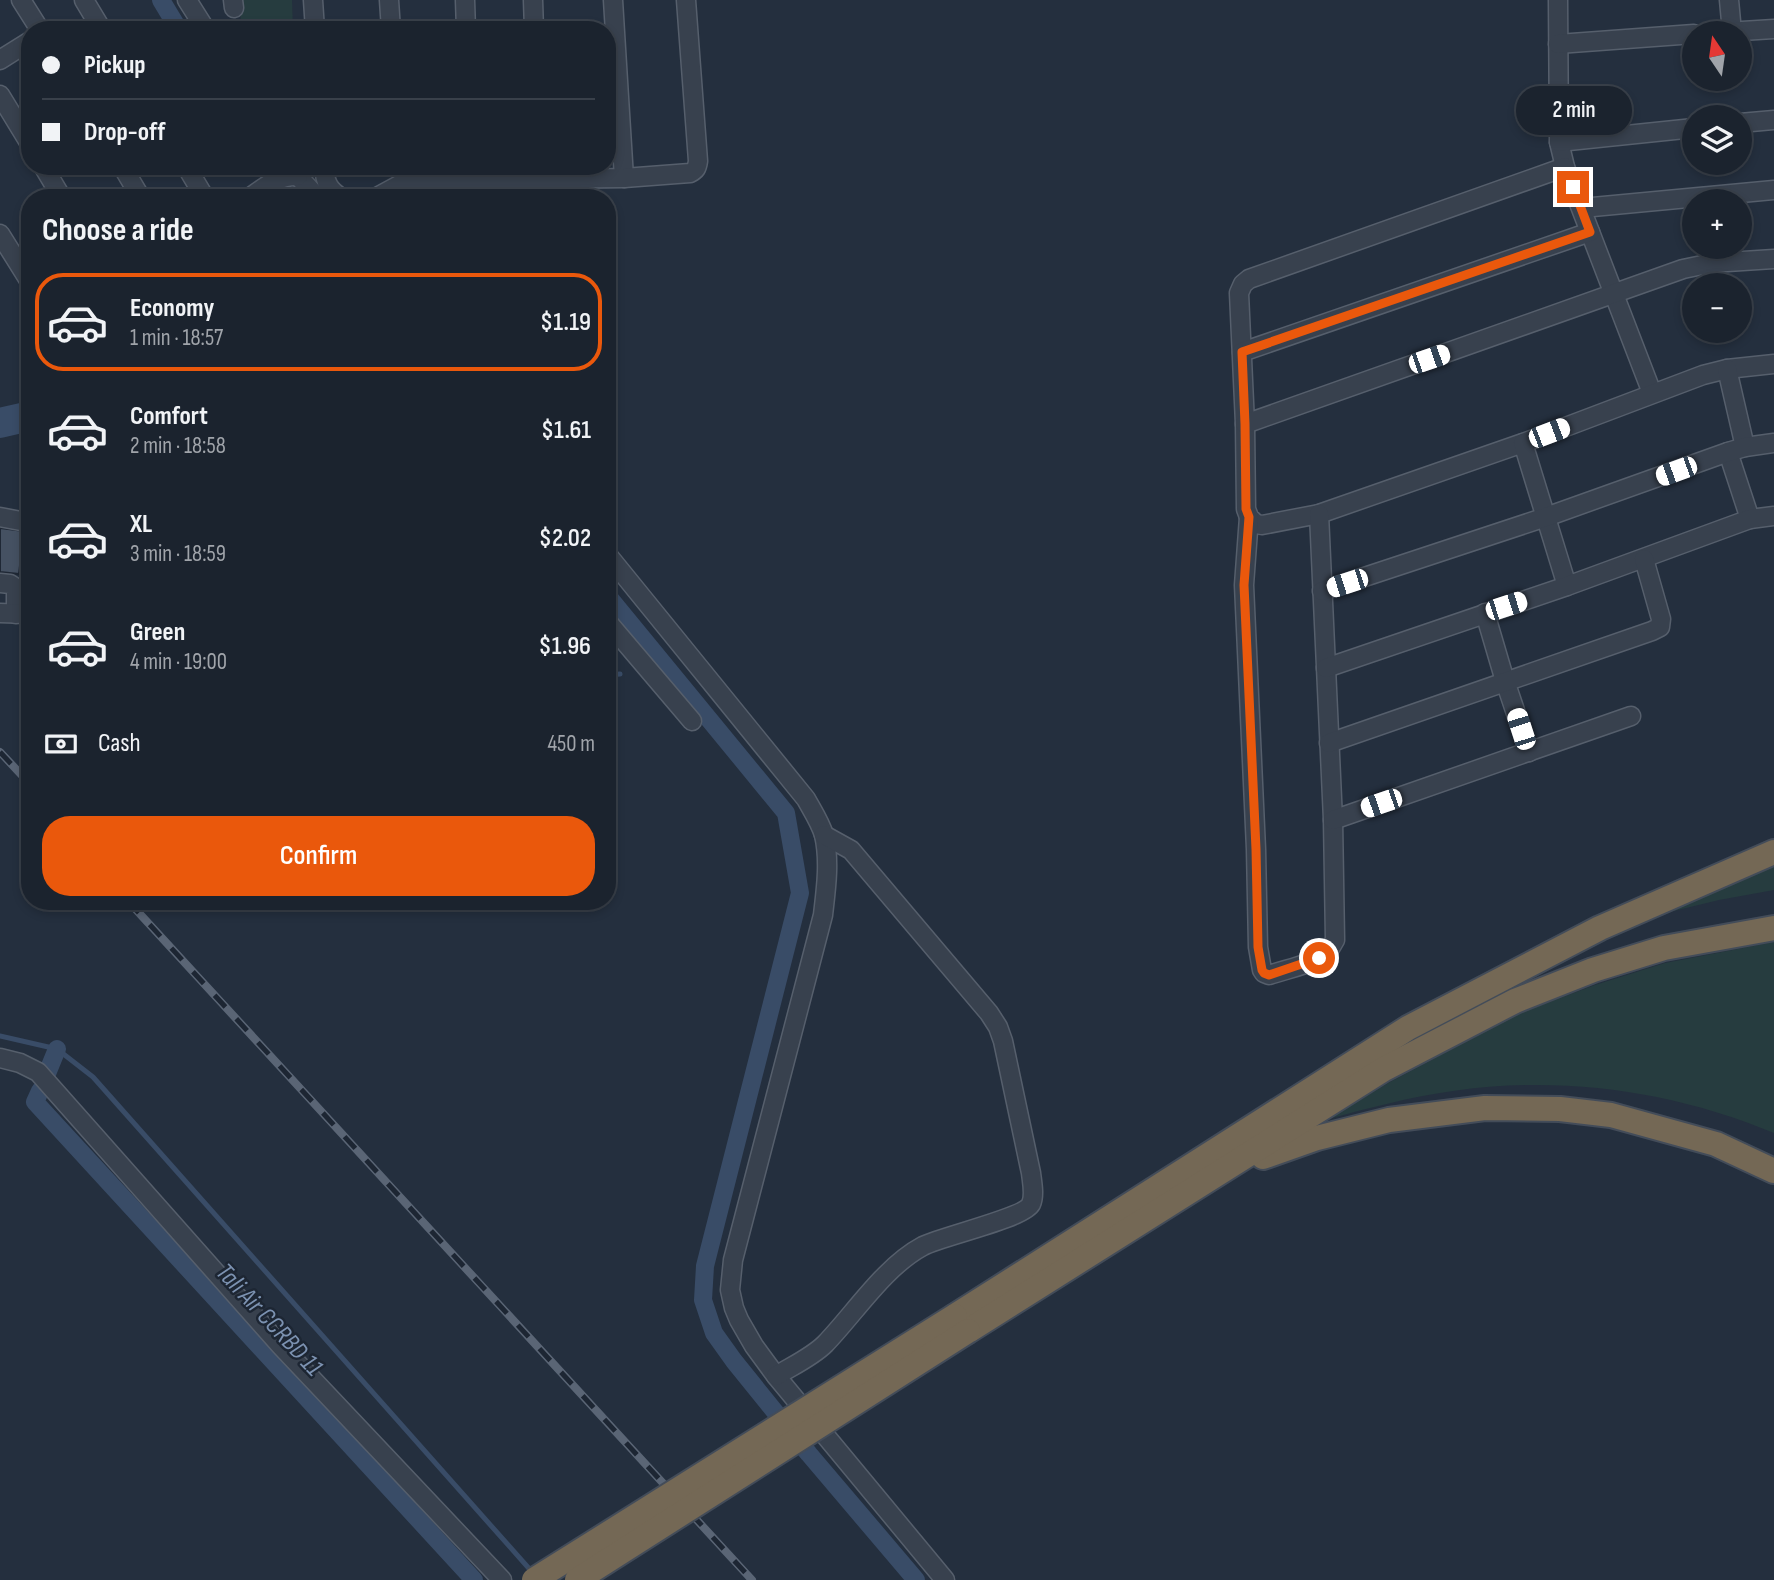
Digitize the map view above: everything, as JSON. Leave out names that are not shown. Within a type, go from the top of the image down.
[{"type":"highway","points":[[577,1580],[1226,1143],[1408,1028],[1600,928],[1774,852]]},
{"type":"highway","points":[[1226,1143],[1374,1053],[1515,986],[1586,958],[1663,933],[1774,913]]},
{"type":"highway","points":[[534,1580],[961,1323],[1227,1169],[1384,1069],[1515,1001],[1593,970],[1664,948],[1774,928]]},
{"type":"highway","points":[[1227,1169],[1317,1138],[1389,1120],[1497,1108],[1560,1109],[1611,1115],[1716,1144],[1774,1171]]},
{"type":"street","points":[[21,0],[34,21]]},
{"type":"street","points":[[84,0],[97,21]]},
{"type":"street","points":[[187,0],[200,21]]},
{"type":"street","points":[[313,0],[314,21]]},
{"type":"street","points":[[389,0],[390,21]]},
{"type":"street","points":[[465,0],[466,21]]},
{"type":"street","points":[[533,0],[534,21]]},
{"type":"street","points":[[613,0],[614,21]]},
{"type":"street","points":[[574,175],[624,178],[690,173],[697,168],[685,0]]},
{"type":"street","points":[[1558,0],[1559,142],[1565,167],[1652,393]]},
{"type":"street","points":[[1729,0],[1730,21]]},
{"type":"street","points":[[1752,31],[1774,29]]},
{"type":"street","points":[[1558,44],[1682,35]]},
{"type":"street","points":[[0,60],[21,47]]},
{"type":"street","points":[[616,49],[624,178]]},
{"type":"street","points":[[0,95],[21,129]]},
{"type":"street","points":[[1752,122],[1774,120]]},
{"type":"street","points":[[1559,142],[1682,129]]},
{"type":"street","points":[[1565,167],[1249,279],[1240,288],[1246,509],[1256,524],[1262,526],[1319,514],[1523,443],[1703,375],[1727,369],[1774,364]]},
{"type":"street","points":[[265,189],[288,175]]},
{"type":"street","points":[[298,175],[310,189]]},
{"type":"street","points":[[386,189],[401,175]]},
{"type":"street","points":[[1582,208],[1774,190]]},
{"type":"street","points":[[1242,352],[1590,232]]},
{"type":"street","points":[[0,234],[21,268]]},
{"type":"street","points":[[1245,424],[1683,269],[1712,263],[1774,258]]},
{"type":"street","points":[[1727,369],[1745,447]]},
{"type":"street","points":[[1523,443],[1567,586]]},
{"type":"street","points":[[1322,591],[1545,517],[1728,452],[1774,443]]},
{"type":"street","points":[[1728,452],[1750,519]]},
{"type":"street","points":[[1249,517],[1244,585],[1258,947],[1262,970],[1269,975],[1319,958],[1331,948],[1335,940],[1319,514]]},
{"type":"street","points":[[1326,667],[1567,586],[1750,519],[1774,516]]},
{"type":"street","points":[[0,517],[21,521]]},
{"type":"street","points":[[1329,743],[1660,627],[1661,619],[1644,559]]},
{"type":"street","points":[[616,565],[806,799],[824,835],[827,875],[823,915],[733,1260],[730,1290],[734,1308],[746,1332],[776,1376],[945,1580]]},
{"type":"street","points":[[0,583],[16,588],[15,614]]},
{"type":"street","points":[[1485,613],[1528,752]]},
{"type":"street","points":[[616,632],[692,721]]},
{"type":"street","points":[[1332,820],[1631,716]]},
{"type":"street","points":[[776,1376],[822,1346],[909,1254],[938,1239],[1026,1211],[1033,1195],[1031,1172],[998,1027],[851,849],[824,835]]},
{"type":"street","points":[[0,1058],[20,1063],[38,1072],[280,1345],[502,1580]]},
{"type":"green space","points":[[240,0],[292,0],[293,21],[241,21]]},
{"type":"green space","points":[[1774,863],[1774,890],[1645,918]]},
{"type":"green space","points":[[1774,942],[1774,1133],[1697,1106],[1616,1090],[1576,1086],[1494,1086],[1453,1091],[1328,1119],[1390,1082],[1520,1013],[1665,963]]},
{"type":"building","points":[[0,528],[21,531],[19,574],[0,572]]},
{"type":"waterway","points":[[161,0],[174,21]]},
{"type":"waterway","points":[[0,423],[21,418]]},
{"type":"waterway","points":[[616,606],[786,813],[800,893],[705,1266],[703,1300],[714,1333],[734,1361],[916,1580]]},
{"type":"waterway","points":[[616,674],[620,674]]},
{"type":"waterway","points":[[0,1036],[57,1049],[93,1077],[533,1573]]},
{"type":"waterway","points":[[46,1076],[57,1049]]},
{"type":"waterway","name":"Tali Air CCRBD 11","points":[[40,1091],[35,1102],[474,1580]]},
{"type":"railway","points":[[0,752],[21,774]]},
{"type":"railway","points":[[136,910],[752,1580]]},
{"type":"route","points":[[1319,958],[1269,975],[1262,970],[1258,947],[1244,585],[1249,517],[1246,509],[1242,352],[1590,232],[1573,187]]}]
